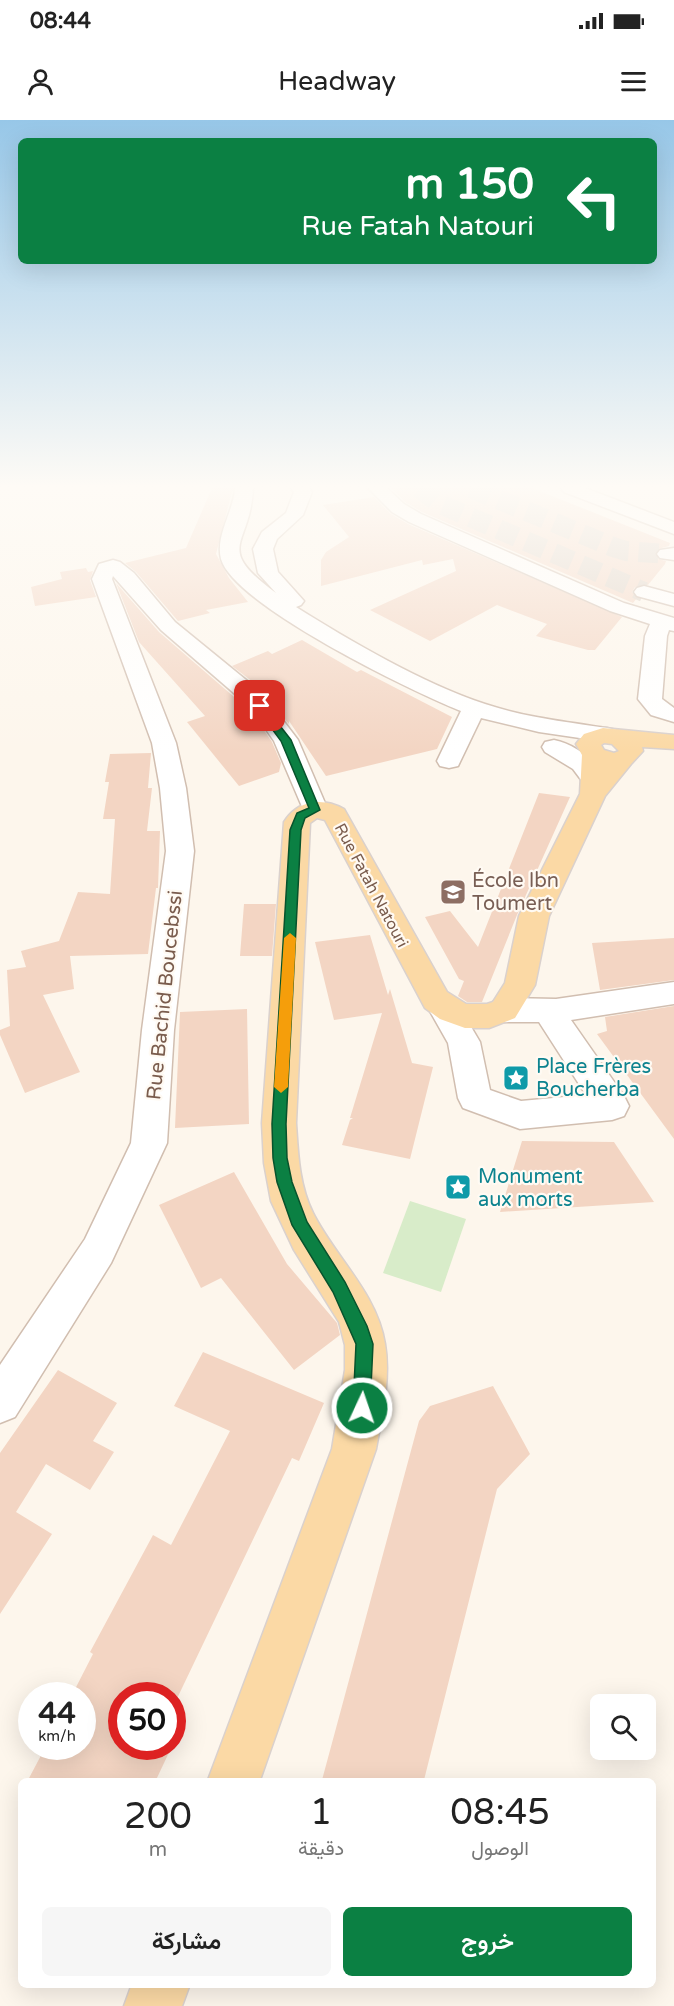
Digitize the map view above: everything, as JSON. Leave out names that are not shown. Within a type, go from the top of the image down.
[{"type":"main road","points":[[608,759],[674,742]]},
{"type":"main road","points":[[608,759],[647,751],[674,753]]},
{"type":"main road","points":[[443,1006],[458,1014],[472,1017],[489,1016],[504,1010],[520,984],[534,916],[608,759]]},
{"type":"main road","name":"Rue Fatah Natouri","points":[[315,810],[329,812],[337,819],[427,984],[443,1006]]},
{"type":"main road","points":[[235,1778],[354,1449],[362,1408],[364,1344],[355,1316],[300,1225],[284,1182],[280,1158],[279,1124],[296,830],[300,816],[315,810]]},
{"type":"main road","points":[[153,2006],[160,1988]]},
{"type":"street","name":"Rue Bachid Boucebssi","points":[[0,1402],[98,1251],[149,1143],[158,1030],[180,851],[173,788],[164,743],[102,576]]},
{"type":"street","name":"Rue Fatah Natouri","points":[[126,576],[168,626],[243,689],[272,720],[286,740],[315,810]]},
{"type":"street","points":[[243,576],[267,597],[338,640],[474,708],[508,728],[554,747],[576,759],[588,769],[608,759],[563,729],[474,708]]},
{"type":"street","points":[[271,576],[290,597],[338,640]]},
{"type":"street","points":[[547,576],[618,607],[668,624],[656,636],[650,694],[653,706],[660,711],[674,715]]},
{"type":"street","points":[[644,592],[674,600]]},
{"type":"street","points":[[449,761],[474,708]]},
{"type":"street","points":[[504,1010],[548,1011],[608,1005],[674,993]]},
{"type":"street","points":[[443,1006],[464,1042],[475,1098],[520,1115],[612,1106],[548,1011]]},
{"type":"green space","points":[[410,1201],[466,1219],[441,1292],[383,1273]]},
{"type":"building","points":[[61,576],[91,576],[90,580],[96,597],[35,606],[31,587],[62,579]]},
{"type":"building","points":[[139,576],[228,576],[248,602],[206,610],[210,613],[178,621]]},
{"type":"building","points":[[321,576],[360,576],[321,586]]},
{"type":"building","points":[[445,576],[528,576],[622,617],[595,650],[588,650],[536,636],[547,624],[497,605],[430,641],[370,610]]},
{"type":"building","points":[[570,576],[655,576],[648,585],[635,587],[632,592],[637,598],[633,603]]},
{"type":"building","points":[[116,583],[159,632],[233,696],[261,726],[272,742],[281,763],[279,772],[239,786],[187,722],[205,716],[139,642]]},
{"type":"building","points":[[302,640],[357,672],[361,670],[452,717],[437,749],[326,776],[289,721],[289,724],[253,682],[232,666],[268,651],[272,654]]},
{"type":"building","points":[[151,753],[148,788],[152,788],[147,831],[160,831],[158,888],[156,888],[148,954],[70,956],[74,989],[43,995],[80,1072],[25,1093],[0,1035],[0,1030],[10,1026],[7,970],[26,967],[21,951],[59,941],[78,892],[110,894],[115,819],[103,819],[109,782],[105,782],[110,754]]},
{"type":"building","points":[[539,793],[570,797],[517,915],[482,1002],[467,1002],[458,996],[464,981],[459,979],[425,917],[450,911],[478,947]]},
{"type":"building","points":[[244,904],[276,904],[272,956],[240,956]]},
{"type":"building","points":[[370,935],[388,995],[390,989],[412,1063],[433,1067],[410,1159],[342,1145],[350,1120],[353,1118],[350,1118],[382,1013],[334,1020],[315,942]]},
{"type":"building","points":[[674,938],[674,980],[600,990],[592,943]]},
{"type":"building","points":[[674,1006],[674,1139],[597,1034],[607,1031],[605,1017]]},
{"type":"building","points":[[247,1009],[249,1124],[175,1128],[180,1012]]},
{"type":"building","points":[[522,1141],[614,1142],[654,1202],[500,1212]]},
{"type":"building","points":[[234,1172],[287,1264],[337,1323],[340,1335],[294,1370],[221,1278],[201,1288],[159,1205]]},
{"type":"building","points":[[203,1352],[324,1403],[299,1461],[292,1458],[185,1682],[108,1682],[108,1760],[165,1760],[157,1778],[29,1778],[39,1760],[96,1760],[96,1682],[79,1682],[93,1654],[90,1652],[153,1535],[171,1545],[230,1431],[174,1406]]},
{"type":"building","points":[[58,1370],[117,1403],[93,1441],[114,1452],[90,1490],[46,1464],[16,1512],[52,1534],[0,1614],[0,1453]]},
{"type":"building","points":[[493,1386],[530,1454],[497,1489],[425,1778],[323,1778],[419,1421],[430,1406]]},
{"type":"tunnel","points":[[607,576],[644,592]]},
{"type":"slow traffic","points":[[281,1087],[290,938]]},
{"type":"place","name":"École Ibn Toumert","points":[[453,892]]},
{"type":"place","name":"Place Frères Boucherba","points":[[516,1078]]},
{"type":"place","name":"Monument aux morts","points":[[458,1187]]},
{"type":"route","points":[[260,706],[286,740],[315,810],[300,816],[296,830],[279,1124],[280,1158],[284,1182],[300,1225],[339,1287],[361,1332],[364,1344],[362,1408]]}]
